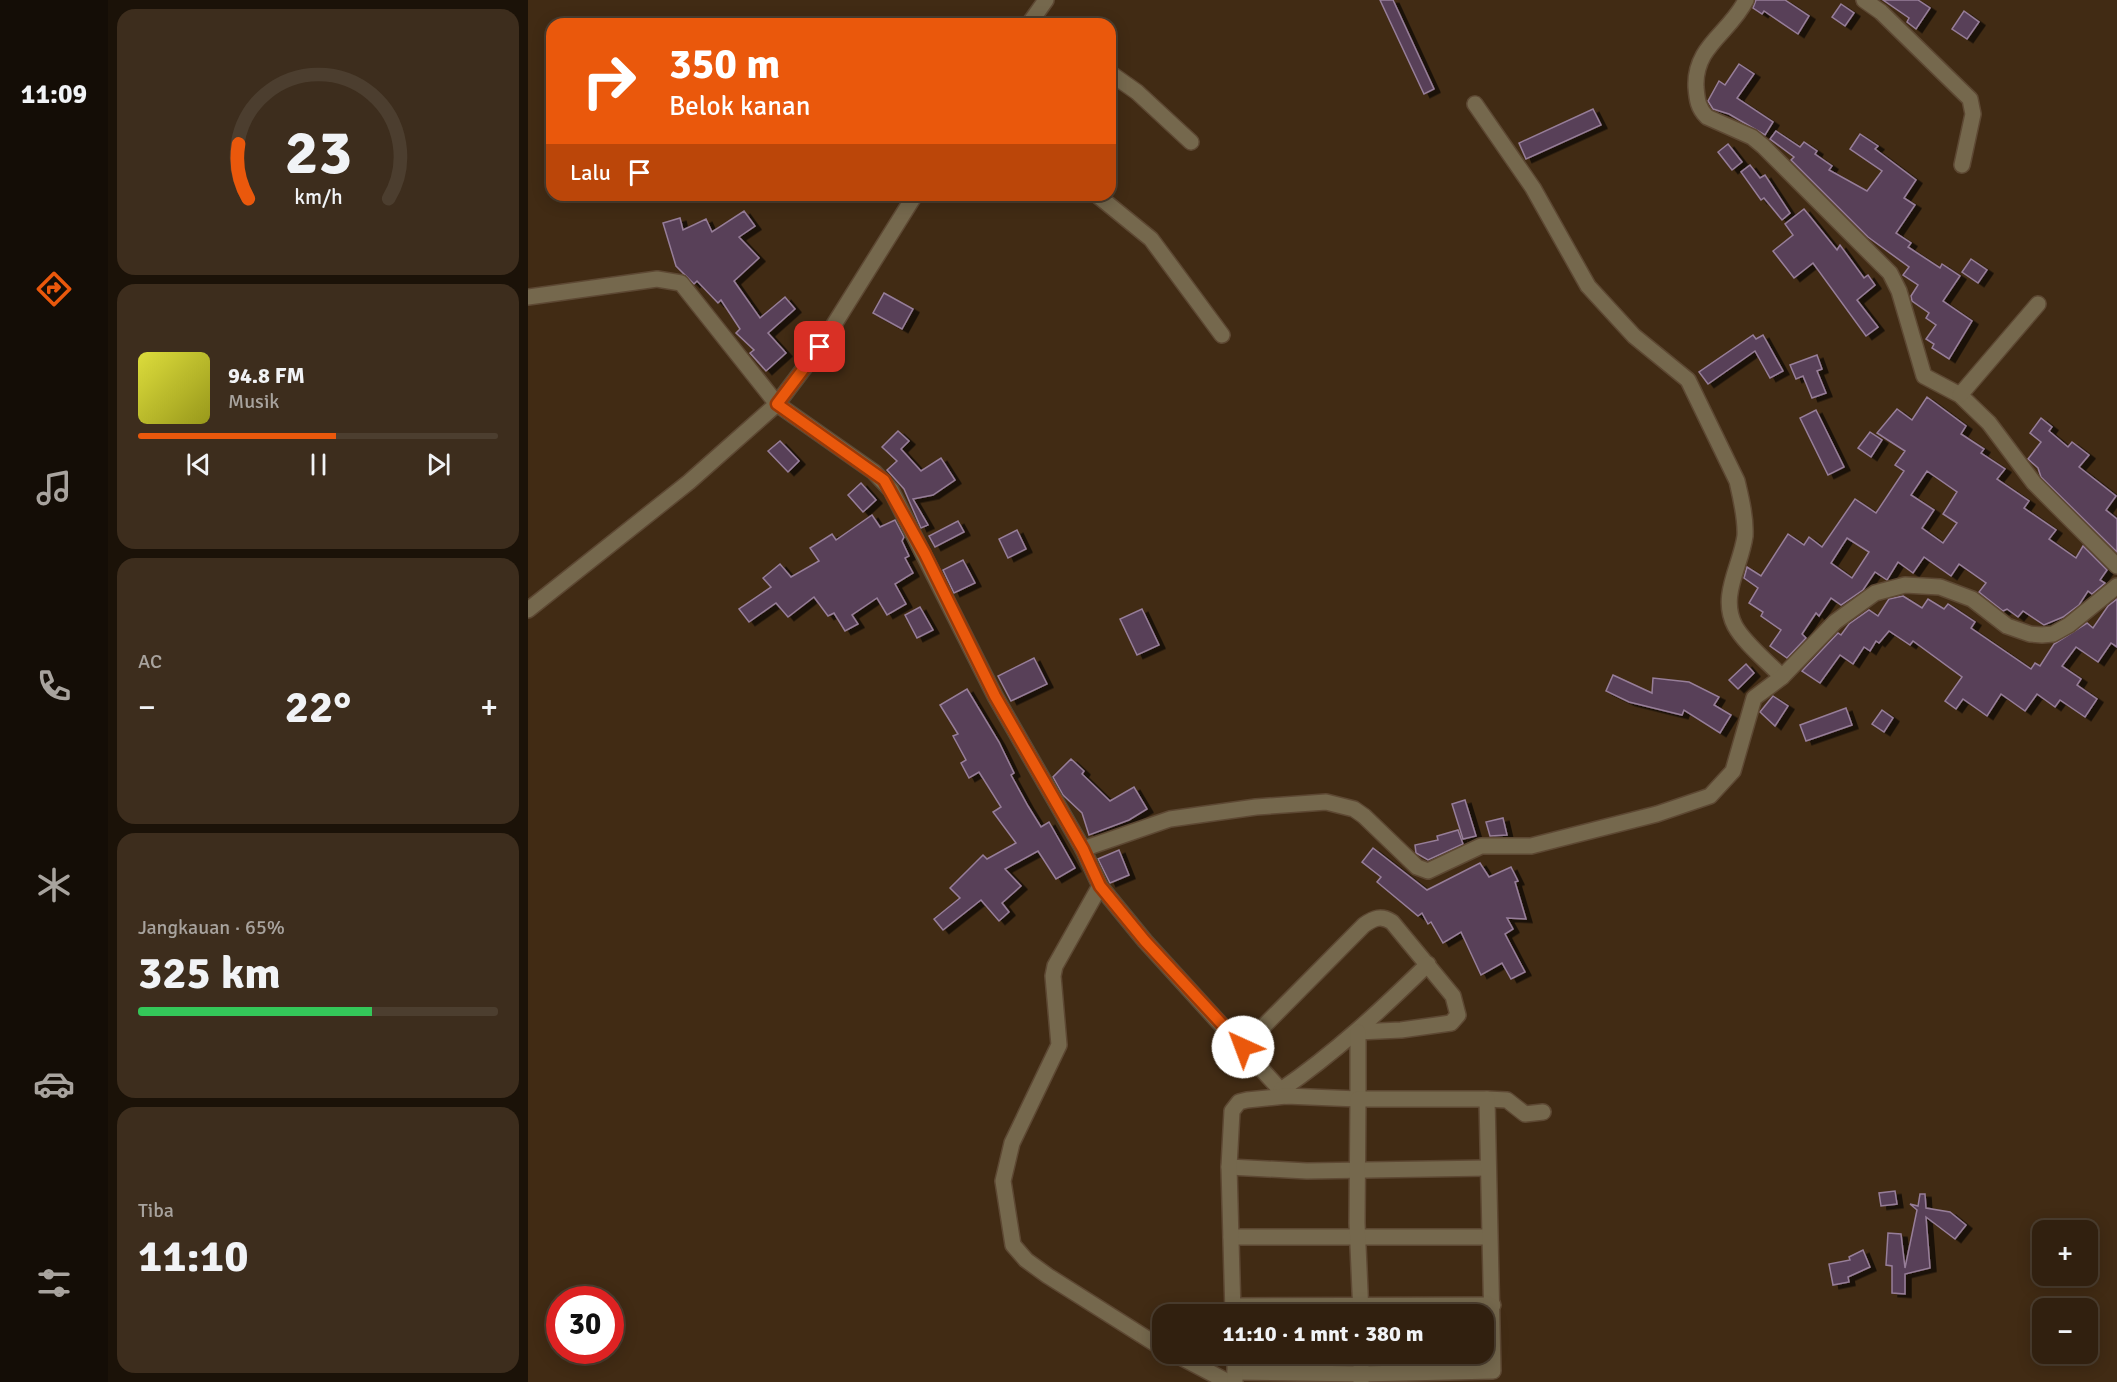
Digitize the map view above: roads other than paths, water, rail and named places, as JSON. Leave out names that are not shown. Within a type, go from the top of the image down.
[{"type":"street","points":[[1033,18],[1046,0]]},
{"type":"street","points":[[1746,0],[1698,64],[1697,102],[1701,111],[1707,117],[1752,137],[1763,146],[1884,265],[1899,291],[1924,376],[1960,395],[1996,430],[2034,483],[2117,566]]},
{"type":"street","points":[[1864,0],[1881,12],[1970,99],[1973,114],[1962,165]]},
{"type":"street","points":[[1116,77],[1137,92],[1191,142]]},
{"type":"street","points":[[1475,104],[1533,188],[1588,286],[1634,336],[1688,380],[1737,481],[1741,498],[1745,536],[1732,579],[1731,614],[1738,630],[1782,677]]},
{"type":"street","points":[[528,610],[689,482],[777,404],[820,347],[911,201]]},
{"type":"street","points":[[1104,201],[1150,239],[1222,335]]},
{"type":"street","points":[[528,297],[657,279],[681,282],[777,404],[884,480],[925,554],[995,696],[1083,849],[1100,886],[1145,941],[1283,1093]]},
{"type":"street","points":[[1960,395],[2038,304]]},
{"type":"street","points":[[1083,849],[1170,819],[1256,807],[1326,802],[1354,809],[1417,867],[1433,870],[1481,846],[1532,846],[1657,814],[1710,796],[1733,771],[1754,698],[1782,677],[1835,622],[1875,593],[1922,585],[1957,592],[1972,599],[2007,626],[2042,635],[2053,634],[2069,625],[2117,586]]},
{"type":"street","points":[[1100,886],[1055,966],[1053,976],[1059,1045],[1012,1143],[1003,1181],[1013,1245],[1026,1260],[1152,1342]]},
{"type":"street","points":[[1243,1047],[1370,920],[1379,917],[1392,922],[1428,964],[1453,996],[1458,1010],[1456,1019],[1451,1023],[1401,1030],[1358,1032]]},
{"type":"street","points":[[1283,1093],[1358,1032],[1428,964]]},
{"type":"street","points":[[1358,1032],[1361,1304]]},
{"type":"street","points":[[1233,1304],[1229,1167],[1230,1118],[1236,1106],[1246,1100],[1283,1093],[1358,1099],[1507,1100],[1525,1114],[1543,1112]]},
{"type":"street","points":[[1487,1099],[1489,1238],[1493,1304]]},
{"type":"street","points":[[1229,1167],[1307,1171],[1488,1168]]},
{"type":"street","points":[[1231,1238],[1489,1238]]},
{"type":"street","points":[[1198,1364],[1233,1379],[1494,1376]]},
{"type":"street","points":[[1233,1379],[1234,1364]]}]
